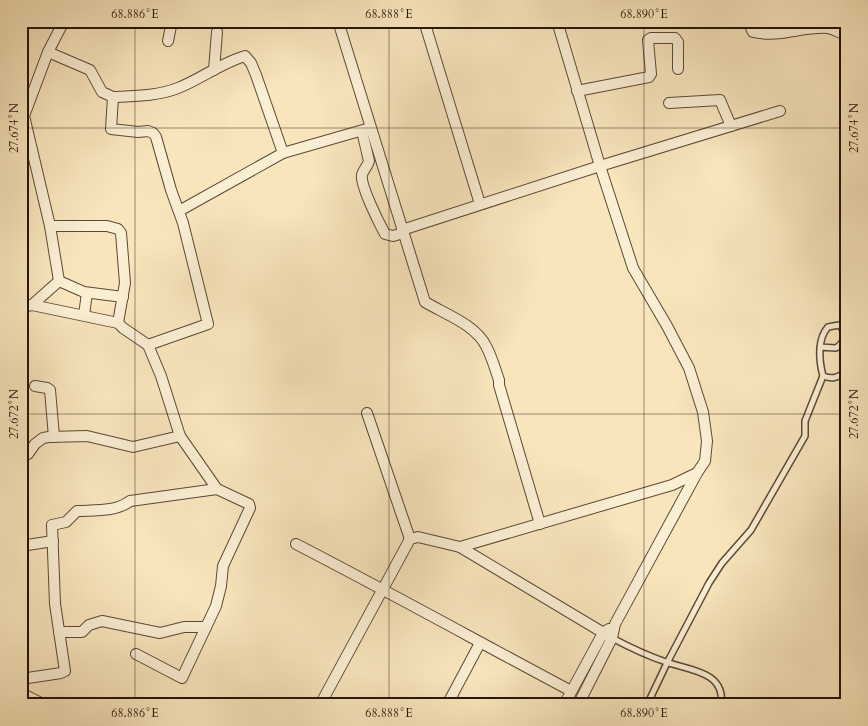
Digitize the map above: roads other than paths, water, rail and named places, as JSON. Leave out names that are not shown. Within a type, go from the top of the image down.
[{"type":"street","points":[[59,281],[50,226],[24,116],[48,52],[64,21]]},
{"type":"street","points":[[168,41],[172,21]]},
{"type":"street","points":[[338,21],[366,129],[426,302],[467,326],[480,336],[486,346],[498,380],[540,524]]},
{"type":"street","points":[[424,21],[480,204]]},
{"type":"street","points":[[557,21],[600,166],[633,268],[689,368],[703,412],[707,441],[705,461],[696,474],[615,624],[571,691],[564,705]]},
{"type":"street","points":[[753,21],[751,28],[753,32],[761,34],[831,28],[840,34],[847,35]]},
{"type":"street","points":[[214,70],[217,32]]},
{"type":"street","points":[[578,91],[649,78],[651,74],[648,40],[651,38],[675,38],[678,42],[678,70]]},
{"type":"street","points":[[48,52],[90,70],[102,92],[113,97],[159,94],[177,89],[245,56],[251,63],[284,153]]},
{"type":"street","points":[[113,97],[111,128],[138,132],[148,130],[156,137],[179,212],[208,324],[148,345]]},
{"type":"street","points":[[669,103],[720,100],[731,126]]},
{"type":"street","points":[[366,129],[369,161],[362,173],[362,180],[385,234],[393,236],[480,204],[780,111]]},
{"type":"street","points":[[179,212],[284,153],[366,129]]},
{"type":"street","points":[[50,226],[107,226],[118,228],[121,233],[125,283],[118,323]]},
{"type":"street","points":[[59,281],[87,293],[123,297]]},
{"type":"street","points":[[32,305],[59,281]]},
{"type":"street","points":[[84,316],[87,293]]},
{"type":"street","points":[[21,307],[32,305],[118,323],[148,345],[161,376],[180,436],[216,489],[249,504],[250,508],[223,566],[216,606],[182,678],[136,654]]},
{"type":"street","points":[[35,386],[50,390],[54,437]]},
{"type":"street","points":[[367,413],[410,539]]},
{"type":"street","points":[[21,456],[28,454],[35,444],[43,438],[87,436],[133,447],[180,436]]},
{"type":"street","points":[[460,547],[672,485],[696,474]]},
{"type":"street","points":[[21,680],[65,671],[56,604],[52,525],[66,522],[77,511],[114,508],[123,506],[130,500],[216,489]]},
{"type":"street","points":[[320,705],[410,539],[418,536],[460,547],[608,635]]},
{"type":"street","points":[[21,546],[53,541]]},
{"type":"street","points":[[296,544],[571,691]]},
{"type":"street","points":[[59,632],[82,632],[89,625],[102,621],[160,633],[184,627],[206,627]]},
{"type":"street","points":[[578,705],[608,635]]},
{"type":"street","points":[[447,705],[480,643]]},
{"type":"street","points":[[21,693],[45,705]]},
{"type":"lane","points":[[647,705],[667,662],[709,583],[722,563],[751,530],[805,436],[805,421],[823,376],[820,347],[822,333],[828,327],[839,325],[845,328],[844,339],[836,348],[820,347]]},
{"type":"lane","points":[[823,376],[831,379],[839,378],[847,372]]},
{"type":"lane","points":[[608,635],[667,662],[698,670],[708,676],[722,692],[721,705]]}]
